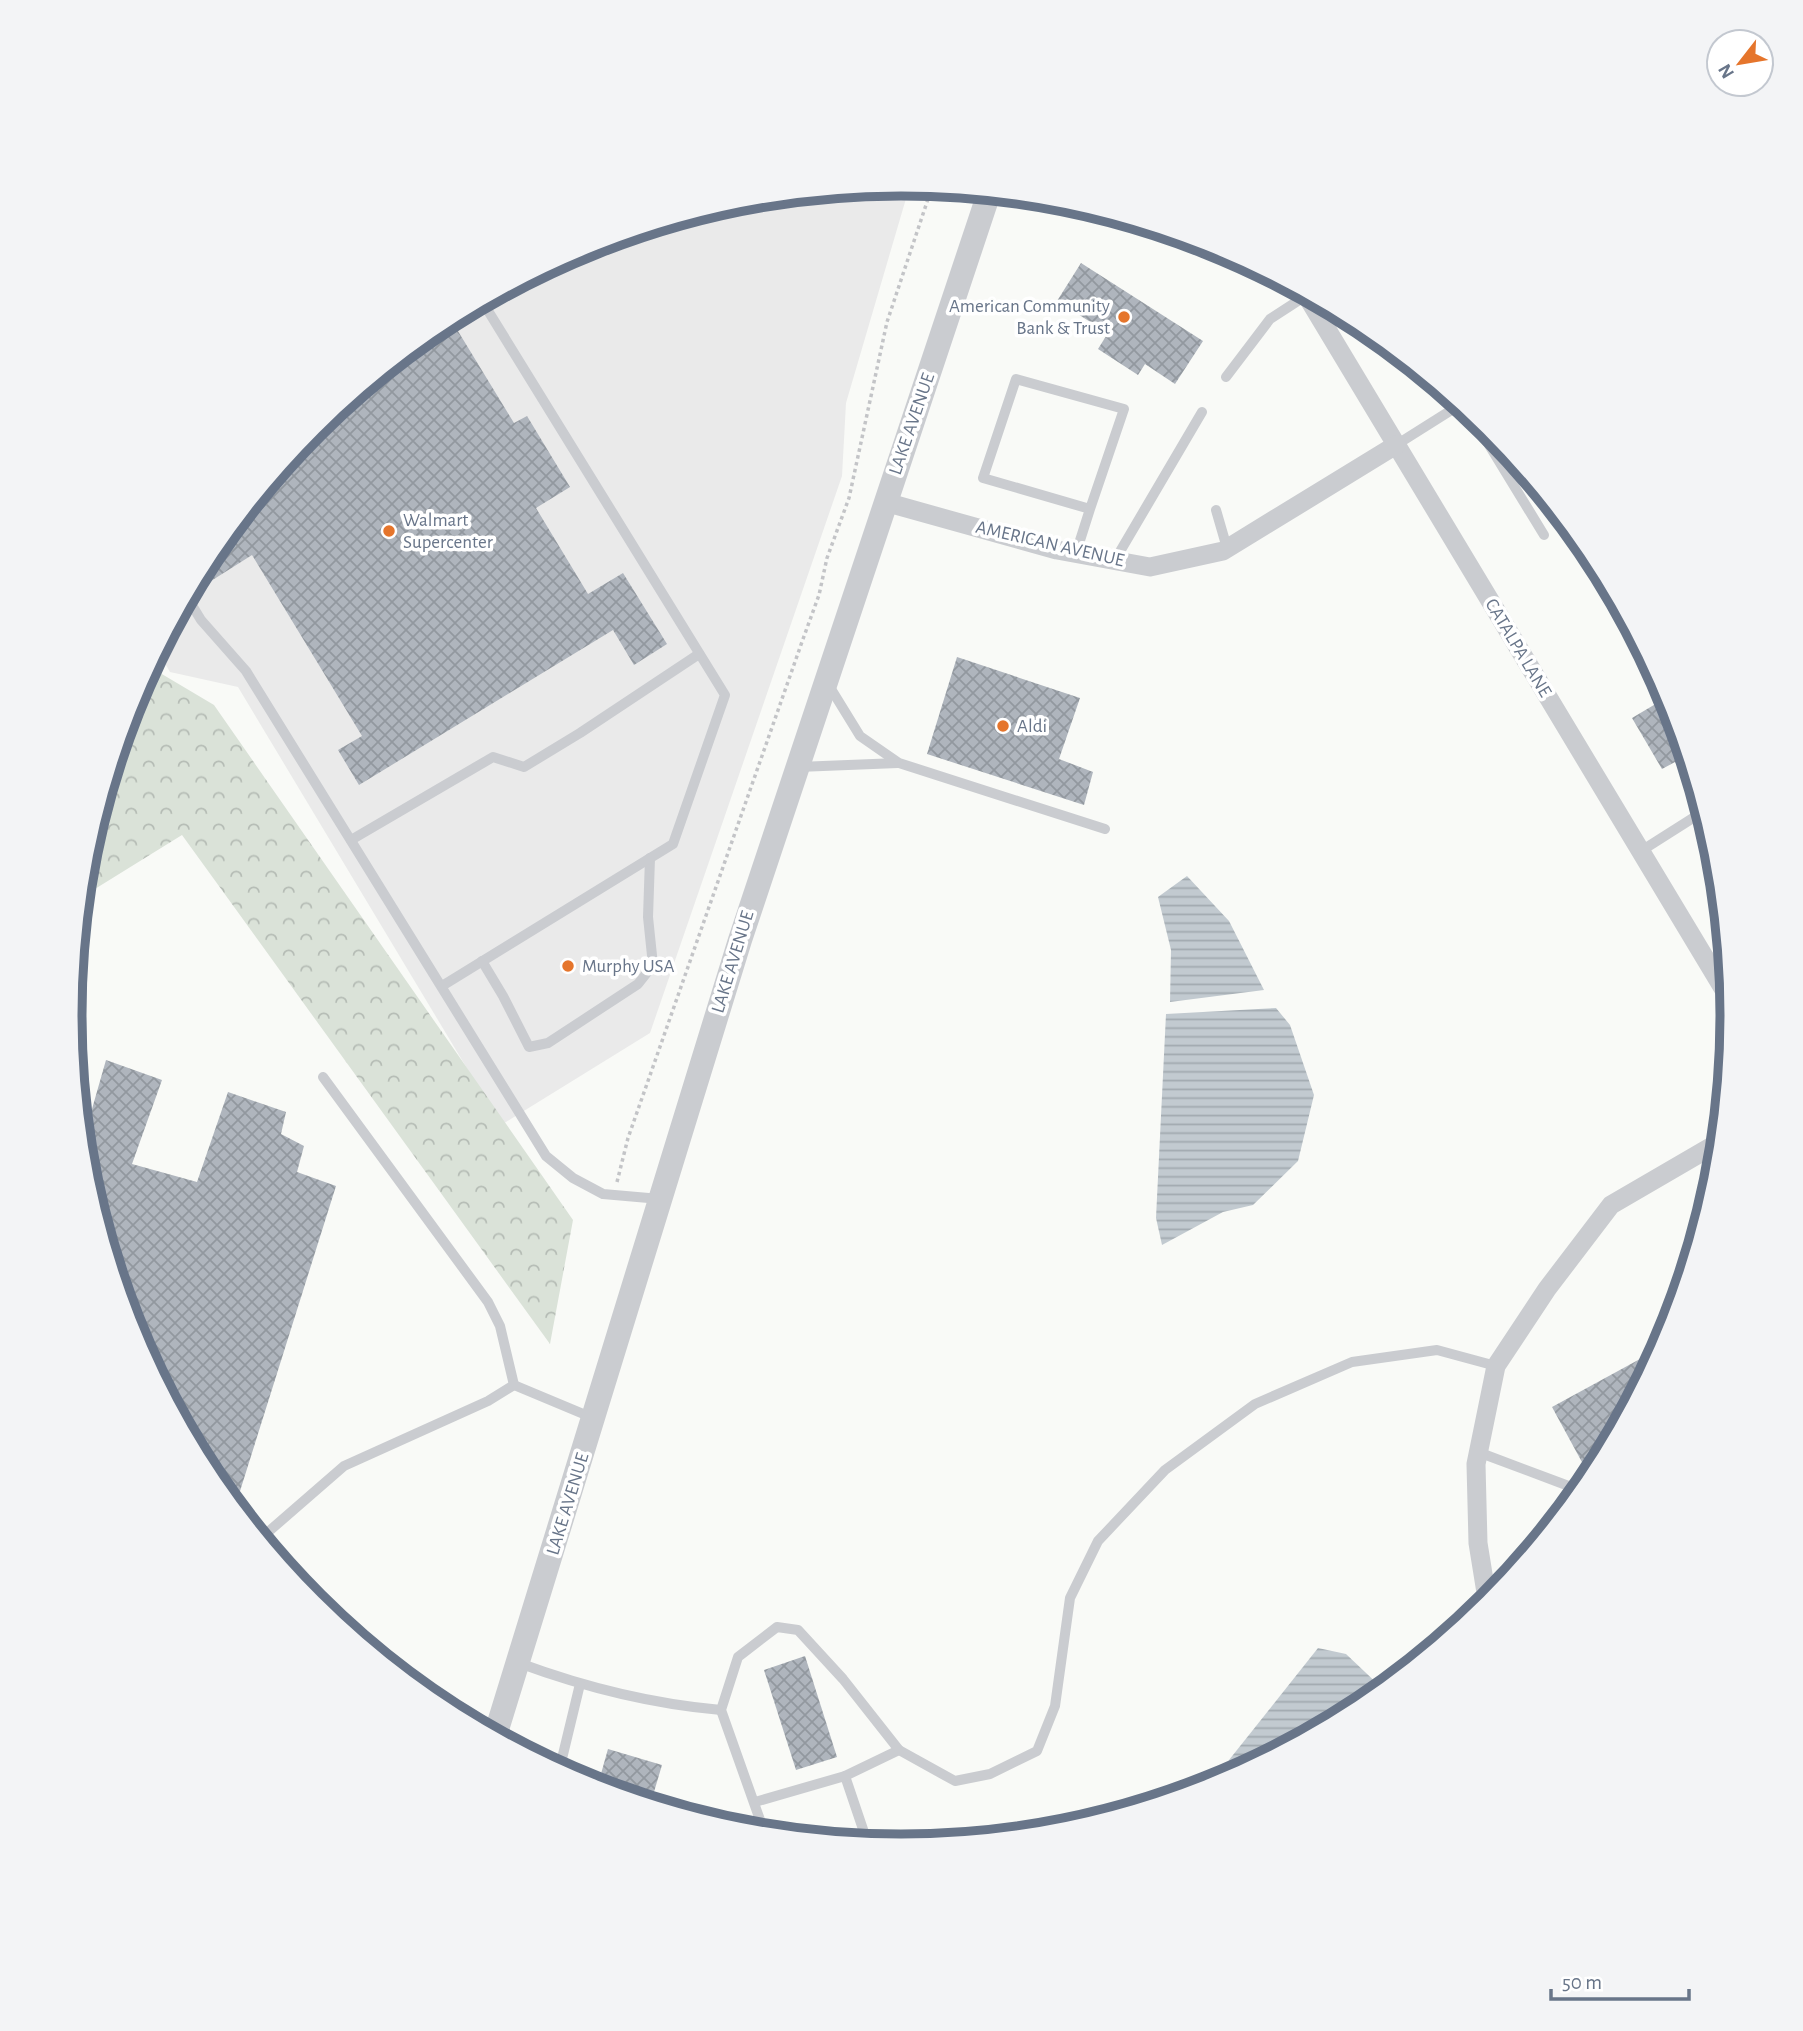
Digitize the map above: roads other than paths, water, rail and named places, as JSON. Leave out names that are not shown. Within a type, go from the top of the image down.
[{"type":"street","name":"LAKE AVENUE","points":[[498,1728],[740,940],[986,201]]},
{"type":"street","name":"CATALPA LANE","points":[[1314,308],[1720,983]]},
{"type":"street","name":"AMERICAN AVENUE","points":[[886,502],[1076,553],[1150,566],[1227,548],[1396,445]]},
{"type":"street","points":[[1486,1590],[1478,1543],[1476,1464],[1496,1366],[1547,1289],[1611,1205],[1710,1148]]},
{"type":"lane","points":[[1226,377],[1270,319],[1298,299]]},
{"type":"lane","points":[[442,986],[673,844],[725,695],[487,309]]},
{"type":"lane","points":[[1076,553],[1124,409],[1016,379],[983,478],[1090,509]]},
{"type":"lane","points":[[1396,445],[1452,409]]},
{"type":"lane","points":[[1115,560],[1202,412]]},
{"type":"lane","points":[[1488,444],[1544,535]]},
{"type":"lane","points":[[1216,510],[1227,548]]},
{"type":"lane","points":[[192,606],[201,620],[246,671],[546,1156],[573,1178],[603,1194],[660,1199]]},
{"type":"lane","points":[[351,840],[494,757],[524,767],[699,654]]},
{"type":"lane","points":[[826,681],[860,737],[898,763],[1105,829]]},
{"type":"lane","points":[[797,767],[898,763]]},
{"type":"lane","points":[[1641,851],[1696,816]]},
{"type":"lane","points":[[482,961],[529,1047],[548,1043],[638,984],[653,965],[648,917],[650,858]]},
{"type":"lane","points":[[323,1077],[488,1302],[500,1326],[514,1385]]},
{"type":"lane","points":[[762,1822],[721,1710],[738,1657],[777,1627],[798,1630],[843,1679],[899,1750],[955,1781],[990,1774],[1037,1751],[1055,1706],[1070,1598],[1098,1541],[1165,1470],[1255,1404],[1352,1363],[1437,1350],[1496,1366]]},
{"type":"lane","points":[[514,1385],[594,1419]]},
{"type":"lane","points":[[267,1533],[344,1466],[488,1401],[514,1385]]},
{"type":"lane","points":[[1478,1452],[1571,1487]]},
{"type":"lane","points":[[519,1663],[580,1684],[678,1707],[721,1710]]},
{"type":"lane","points":[[562,1760],[580,1684]]},
{"type":"lane","points":[[755,1802],[845,1776],[899,1750]]},
{"type":"lane","points":[[845,1776],[864,1834]]},
{"type":"place","name":"American Community Bank & Trust","points":[[1124,317]]},
{"type":"place","name":"Walmart Supercenter","points":[[389,531]]},
{"type":"place","name":"Aldi","points":[[1003,726]]},
{"type":"place","name":"Murphy USA","points":[[568,966]]}]
